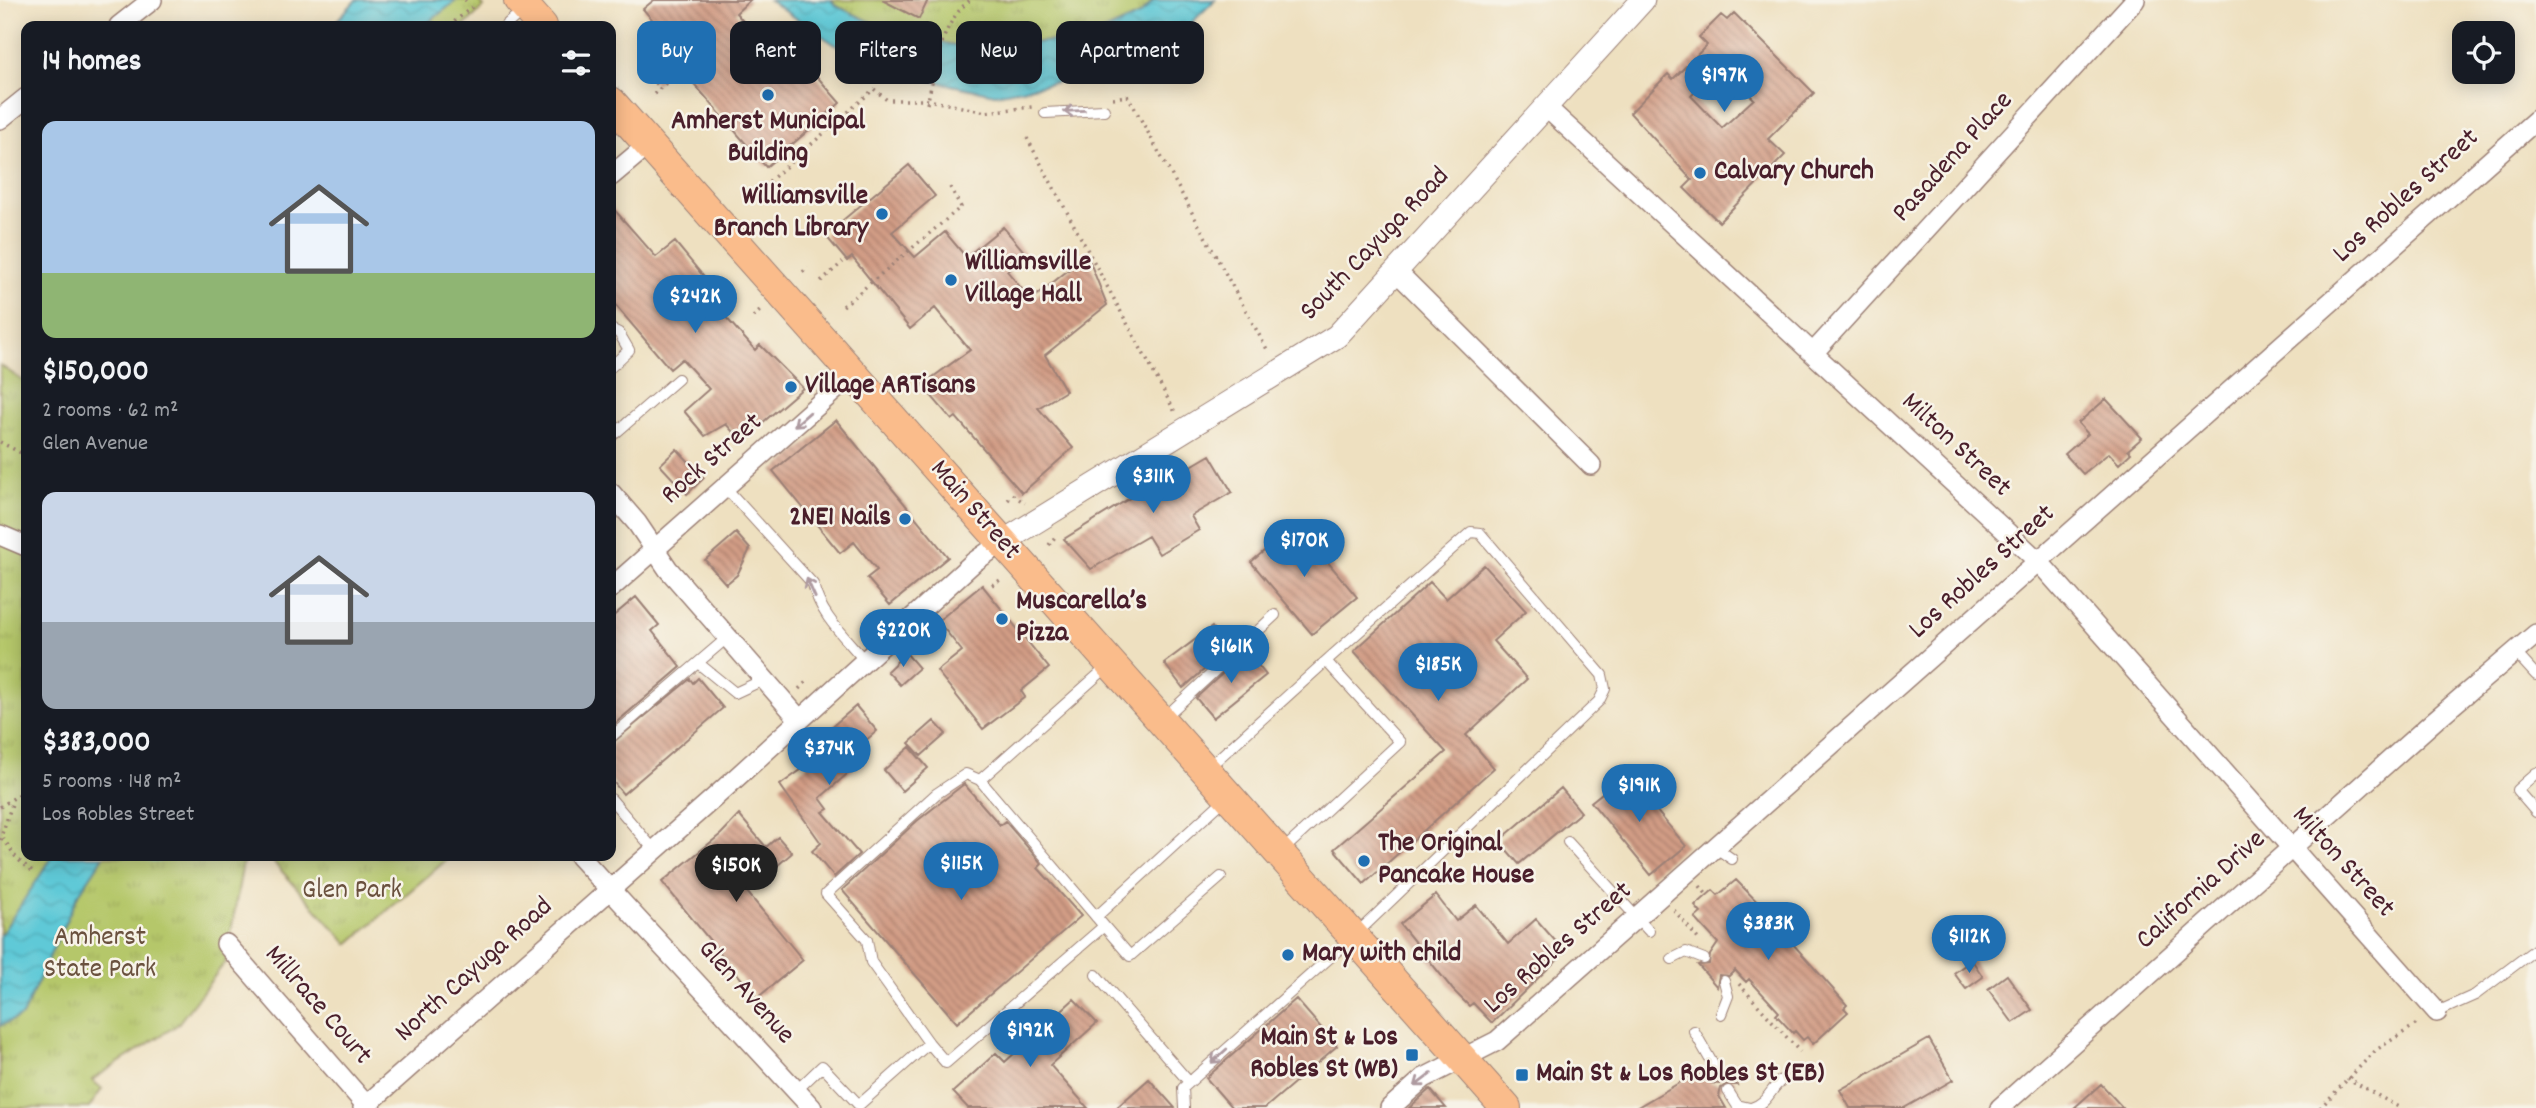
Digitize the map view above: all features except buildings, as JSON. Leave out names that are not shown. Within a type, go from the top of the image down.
[{"type":"main road","name":"Main Street","points":[[616,108],[1506,1108]]},
{"type":"street","points":[[125,21],[152,0]]},
{"type":"street","name":"South Cayuga Road","points":[[1001,543],[1337,336],[1643,0]]},
{"type":"street","name":"Pasadena Place","points":[[1813,353],[2136,0]]},
{"type":"street","points":[[2,113],[21,102]]},
{"type":"street","name":"Milton Street","points":[[1546,107],[2038,562],[2437,1012]]},
{"type":"street","name":"Los Robles Street","points":[[1390,1108],[1424,1077],[1497,1041],[1643,925],[2038,562],[2536,120]]},
{"type":"street","points":[[616,172],[649,144]]},
{"type":"street","points":[[1396,271],[1591,465]]},
{"type":"street","name":"Rock Street","points":[[616,584],[853,374]]},
{"type":"street","points":[[616,499],[637,523],[668,569],[800,720]]},
{"type":"street","points":[[0,535],[21,544]]},
{"type":"street","name":"North Cayuga Road","points":[[364,1106],[655,851],[974,562],[1001,543]]},
{"type":"street","name":"California Drive","points":[[2000,1108],[2536,634]]},
{"type":"street","name":"Glen Avenue","points":[[584,861],[812,1108]]},
{"type":"street","name":"Millrace Court","points":[[226,944],[364,1106]]},
{"type":"lane","points":[[1041,110],[1103,105]]},
{"type":"lane","points":[[616,332],[629,349],[616,363]]},
{"type":"lane","points":[[616,433],[678,379]]},
{"type":"lane","points":[[725,487],[813,584],[816,600],[825,614],[866,662]]},
{"type":"lane","points":[[1184,1108],[1183,1088],[1189,1082],[1353,937],[1599,701],[1605,690],[1602,674],[1480,533],[1471,532],[1205,771]]},
{"type":"lane","points":[[1161,721],[1275,615]]},
{"type":"lane","points":[[616,733],[728,637]]},
{"type":"lane","points":[[2515,652],[2536,675]]},
{"type":"lane","points":[[1279,853],[1400,742],[1326,661]]},
{"type":"lane","points":[[698,663],[735,693],[765,679]]},
{"type":"lane","points":[[980,780],[1110,664]]},
{"type":"lane","points":[[2536,773],[2517,790],[2536,812]]},
{"type":"lane","points":[[1104,926],[946,1063],[871,962],[867,940],[826,894],[936,794],[966,774],[980,780],[1130,956],[1221,877]]},
{"type":"lane","points":[[1096,917],[1228,796]]},
{"type":"lane","points":[[616,805],[655,851]]},
{"type":"lane","points":[[1568,842],[1643,925]]},
{"type":"lane","points":[[2437,1012],[2475,995],[2536,949]]},
{"type":"lane","points":[[1672,959],[1686,952],[1704,959]]},
{"type":"lane","points":[[1096,975],[1189,1082]]},
{"type":"lane","points":[[1721,1014],[1728,996],[1724,981]]},
{"type":"lane","points":[[1694,1031],[1720,1077]]},
{"type":"lane","points":[[796,1091],[822,1066],[859,1105],[929,1043]]},
{"type":"lane","points":[[1728,1091],[1737,1105],[1750,1108],[1764,1102],[1775,1084],[1783,1079]]},
{"type":"path","points":[[927,102],[943,38],[956,11],[970,0]]},
{"type":"path","points":[[455,21],[473,6]]},
{"type":"path","points":[[654,94],[665,84]]},
{"type":"path","points":[[748,200],[874,89],[887,100],[927,102],[986,112],[1041,110]]},
{"type":"path","points":[[1103,105],[1128,96],[1268,351]]},
{"type":"path","points":[[1027,138],[1178,416]]},
{"type":"path","points":[[843,306],[961,206],[950,187]]},
{"type":"path","points":[[821,281],[843,262]]},
{"type":"path","points":[[803,272],[808,267]]},
{"type":"path","points":[[752,317],[762,309]]},
{"type":"path","points":[[0,442],[21,453]]},
{"type":"path","points":[[1008,500],[1014,494]]},
{"type":"path","points":[[1019,499],[1025,503]]},
{"type":"path","points":[[1049,545],[1055,537]]},
{"type":"path","points":[[992,585],[1002,579]]},
{"type":"path","points":[[799,689],[806,682]]},
{"type":"path","points":[[0,807],[21,794]]},
{"type":"path","points":[[13,801],[1,839],[17,859],[35,873]]},
{"type":"path","points":[[1700,887],[1707,895]]},
{"type":"path","points":[[1674,910],[1703,945]]},
{"type":"path","points":[[1736,980],[1800,1052]]},
{"type":"path","points":[[2320,1108],[2376,1050],[2437,1012]]},
{"type":"path","points":[[2347,1078],[2400,1108]]},
{"type":"green space","points":[[356,0],[478,0],[484,7],[469,21],[337,21]]},
{"type":"green space","points":[[831,0],[1154,0],[1140,15],[1127,21],[1056,21],[1056,41],[1042,42],[1042,21],[956,21],[956,45],[942,43],[942,21],[869,21],[836,6]]},
{"type":"green space","name":"Amherst State Park","points":[[0,365],[21,380],[21,861],[243,861],[226,961],[177,1025],[92,1080],[102,1089],[89,1108],[0,1108]]},
{"type":"green space","name":"Glen Park","points":[[273,861],[445,861],[348,944]]},
{"type":"water","points":[[356,0],[457,0],[430,21],[337,21]]},
{"type":"water","points":[[769,0],[831,0],[836,6],[869,21],[835,21],[835,44],[821,35],[821,21],[800,21]]},
{"type":"water","points":[[1154,0],[1215,0],[1193,21],[1127,21],[1140,15]]},
{"type":"water","points":[[1056,41],[1056,82],[995,94],[942,83],[942,43],[956,45],[956,84],[1042,84],[1042,42]]},
{"type":"water","points":[[50,861],[101,861],[77,897],[22,1016],[0,1026],[0,936]]},
{"type":"place","name":"Amherst Municipal Building","points":[[768,95]]},
{"type":"place","name":"Calvary Church","points":[[1700,173]]},
{"type":"place","name":"Williamsville Branch Library","points":[[882,214]]},
{"type":"place","name":"Williamsville Village Hall","points":[[951,280]]},
{"type":"place","name":"Village ARTisans","points":[[791,387]]},
{"type":"place","name":"2NE1 Nails","points":[[905,519]]},
{"type":"place","name":"Muscarella’s Pizza","points":[[1002,619]]},
{"type":"place","name":"The Original Pancake House","points":[[1364,861]]},
{"type":"place","name":"Mary with child","points":[[1288,955]]},
{"type":"place","name":"Main St & Los Robles St (WB)","points":[[1412,1055]]},
{"type":"place","name":"Main St & Los Robles St (EB)","points":[[1522,1075]]}]
